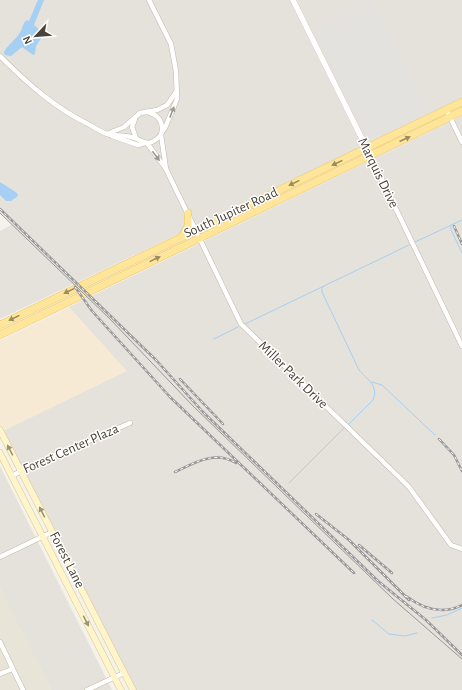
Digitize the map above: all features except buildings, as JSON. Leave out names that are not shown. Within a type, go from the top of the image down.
[{"type":"main road","name":"South Jupiter Road","points":[[0,325],[462,102]]},
{"type":"main road","name":"South Jupiter Road","points":[[0,335],[284,196],[462,112]]},
{"type":"main road","points":[[281,189],[284,196]]},
{"type":"main road","points":[[182,236],[188,226],[188,213]]},
{"type":"main road","points":[[128,263],[132,270]]},
{"type":"main road","points":[[28,312],[32,319]]},
{"type":"main road","name":"Forest Lane","points":[[0,430],[133,690]]},
{"type":"main road","name":"Forest Lane","points":[[0,453],[121,690]]},
{"type":"main road","points":[[76,602],[86,598]]},
{"type":"street","points":[[0,56],[40,93],[76,119],[107,134],[138,145],[153,141],[165,128],[177,99],[177,90],[176,71],[171,44],[149,0]]},
{"type":"street","name":"Marquis Drive","points":[[293,0],[462,346]]},
{"type":"street","points":[[107,134],[124,127],[140,113],[157,110],[167,105],[177,90]]},
{"type":"street","points":[[446,110],[462,142]]},
{"type":"street","points":[[146,112],[152,113],[159,118],[162,126],[161,134],[166,169]]},
{"type":"street","points":[[135,117],[132,127],[136,138]]},
{"type":"street","points":[[107,134],[136,138],[139,141],[147,143],[166,169]]},
{"type":"street","name":"Miller Park Drive","points":[[166,169],[241,324],[409,487],[451,545],[462,549]]},
{"type":"street","name":"Forest Center Plaza","points":[[12,476],[21,470],[130,423]]},
{"type":"street","points":[[0,557],[52,532]]},
{"type":"street","points":[[0,642],[22,690]]},
{"type":"street","points":[[0,674],[12,669]]},
{"type":"street","points":[[87,690],[124,673]]},
{"type":"shaded area","points":[[0,0],[462,0],[462,99],[0,319],[0,231],[13,224],[0,211]]},
{"type":"shaded area","points":[[374,3],[426,111],[368,139],[315,31]]},
{"type":"shaded area","points":[[462,116],[462,690],[133,690],[3,431],[127,371],[69,307]]},
{"type":"shaded area","points":[[69,307],[128,371],[3,431],[0,425],[0,341]]},
{"type":"shaded area","points":[[0,466],[112,690],[51,690],[0,587]]},
{"type":"shaded area","points":[[0,586],[51,690],[0,690]]},
{"type":"water","points":[[38,0],[44,0],[34,25],[44,34],[36,46],[35,54],[33,55],[22,47],[11,56],[5,55],[4,52],[7,47],[19,34],[24,23],[27,20],[29,21]]},
{"type":"water","points":[[0,182],[17,193],[18,196],[11,201],[6,201],[0,195]]},
{"type":"waterway","points":[[415,242],[462,220]]},
{"type":"waterway","points":[[451,226],[451,230],[462,253]]},
{"type":"waterway","points":[[245,324],[409,245]]},
{"type":"waterway","points":[[324,286],[322,288],[322,292],[359,370],[369,380],[374,391],[373,400],[349,424]]},
{"type":"waterway","points":[[214,339],[238,327]]},
{"type":"waterway","points":[[372,382],[382,385],[435,435]]},
{"type":"waterway","points":[[289,483],[344,428]]},
{"type":"waterway","points":[[432,618],[447,615],[462,608]]},
{"type":"waterway","points":[[372,620],[389,634],[405,636],[417,633]]},
{"type":"tram line","points":[[0,213],[109,318],[193,406],[393,599],[462,659]]},
{"type":"railway","points":[[0,209],[156,360],[203,412],[378,581],[426,620],[462,655]]},
{"type":"railway","points":[[454,226],[462,244]]},
{"type":"railway","points":[[75,287],[92,311],[170,397],[354,573]]},
{"type":"railway","points":[[180,379],[223,424]]},
{"type":"railway","points":[[439,439],[454,455],[462,471]]},
{"type":"railway","points":[[175,472],[205,459],[228,459],[236,463]]},
{"type":"railway","points":[[316,514],[349,540],[409,600]]},
{"type":"railway","points":[[359,545],[392,573]]},
{"type":"railway","points":[[406,596],[412,601],[433,609],[447,610],[462,605]]}]
